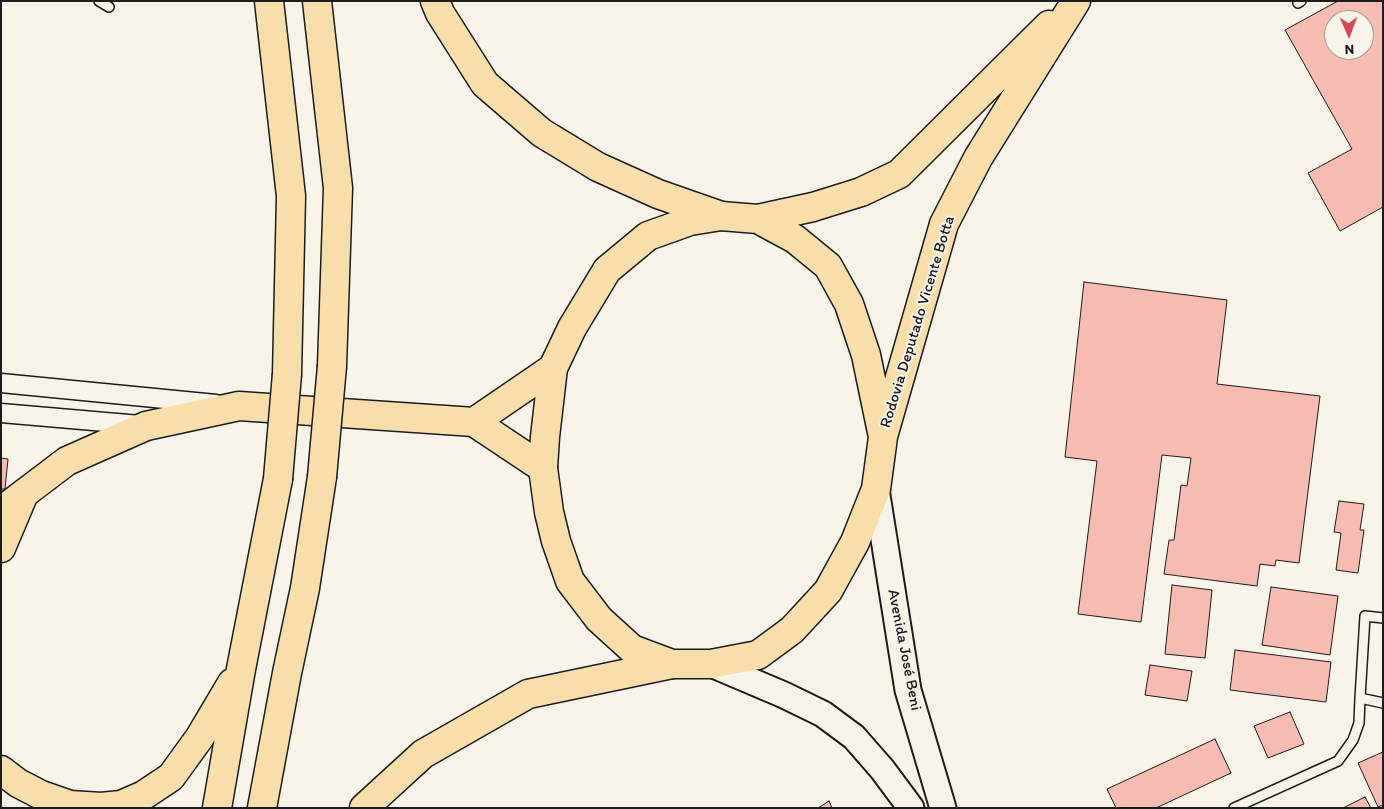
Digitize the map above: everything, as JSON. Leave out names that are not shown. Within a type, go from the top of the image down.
[{"type":"main road","points":[[217,808],[240,669],[278,479],[287,374],[291,196],[269,1]]},
{"type":"main road","points":[[262,808],[306,588],[322,477],[332,366],[338,188],[317,1]]},
{"type":"main road","points":[[435,1],[440,13],[485,84],[542,133],[598,166],[658,194],[721,216]]},
{"type":"main road","name":"Rodovia Deputado Vicente Botta","points":[[758,219],[813,207],[861,192],[899,174],[1074,1]]},
{"type":"main road","name":"Rodovia Deputado Vicente Botta","points":[[883,437],[944,224],[978,158],[1074,1]]},
{"type":"main road","points":[[364,808],[423,754],[528,694],[672,664],[711,664],[758,655],[792,630],[828,591],[855,542],[876,489],[883,437],[863,346],[849,304],[828,266],[795,239],[758,219],[721,216],[690,221],[648,236],[607,270],[572,328],[553,368],[543,468],[549,512],[556,541],[570,581],[599,619],[632,649],[672,664]]},
{"type":"main road","points":[[474,422],[553,368]]},
{"type":"main road","points":[[1,548],[12,504],[67,461],[146,426],[239,406],[474,422],[543,468]]},
{"type":"main road","name":"Avenida José Beni","points":[[876,489],[908,690],[943,808]]},
{"type":"main road","points":[[711,664],[784,695],[822,714],[854,737],[882,768],[911,808]]},
{"type":"main road","points":[[1,770],[18,783],[41,795],[70,805],[101,807],[121,805],[129,802],[144,795],[171,777],[200,737],[240,669]]},
{"type":"street","points":[[1,382],[239,406]]},
{"type":"street","points":[[1,413],[146,426]]},
{"type":"lane","points":[[99,1],[109,7]]},
{"type":"lane","points":[[1234,808],[1338,761],[1353,740],[1359,723],[1365,616],[1383,618]]},
{"type":"lane","points":[[1360,698],[1383,703]]},
{"type":"building","points":[[1338,1],[1383,1],[1383,207],[1340,231],[1308,173],[1352,149],[1285,30]]},
{"type":"building","points":[[1084,282],[1227,300],[1217,384],[1320,396],[1299,563],[1276,560],[1275,566],[1260,564],[1257,586],[1164,574],[1169,540],[1174,540],[1181,485],[1187,486],[1191,458],[1162,455],[1141,622],[1078,614],[1097,461],[1065,457]]},
{"type":"building","points":[[1,458],[8,459],[5,489],[1,489]]},
{"type":"building","points":[[1339,501],[1364,504],[1360,530],[1364,530],[1358,573],[1336,570],[1341,533],[1334,532]]},
{"type":"building","points":[[1172,585],[1212,590],[1205,658],[1165,654]]},
{"type":"building","points":[[1271,587],[1338,596],[1330,655],[1262,645]]},
{"type":"building","points":[[1235,650],[1331,662],[1326,702],[1230,690]]},
{"type":"building","points":[[1150,665],[1192,671],[1187,701],[1145,695]]},
{"type":"building","points":[[1290,712],[1304,744],[1268,758],[1254,726]]},
{"type":"building","points":[[1215,739],[1231,773],[1156,808],[1116,808],[1107,789]]},
{"type":"building","points":[[1383,752],[1383,805],[1378,807],[1358,763]]},
{"type":"building","points":[[1365,797],[1371,808],[1343,808]]},
{"type":"building","points":[[829,801],[832,808],[818,808]]}]
